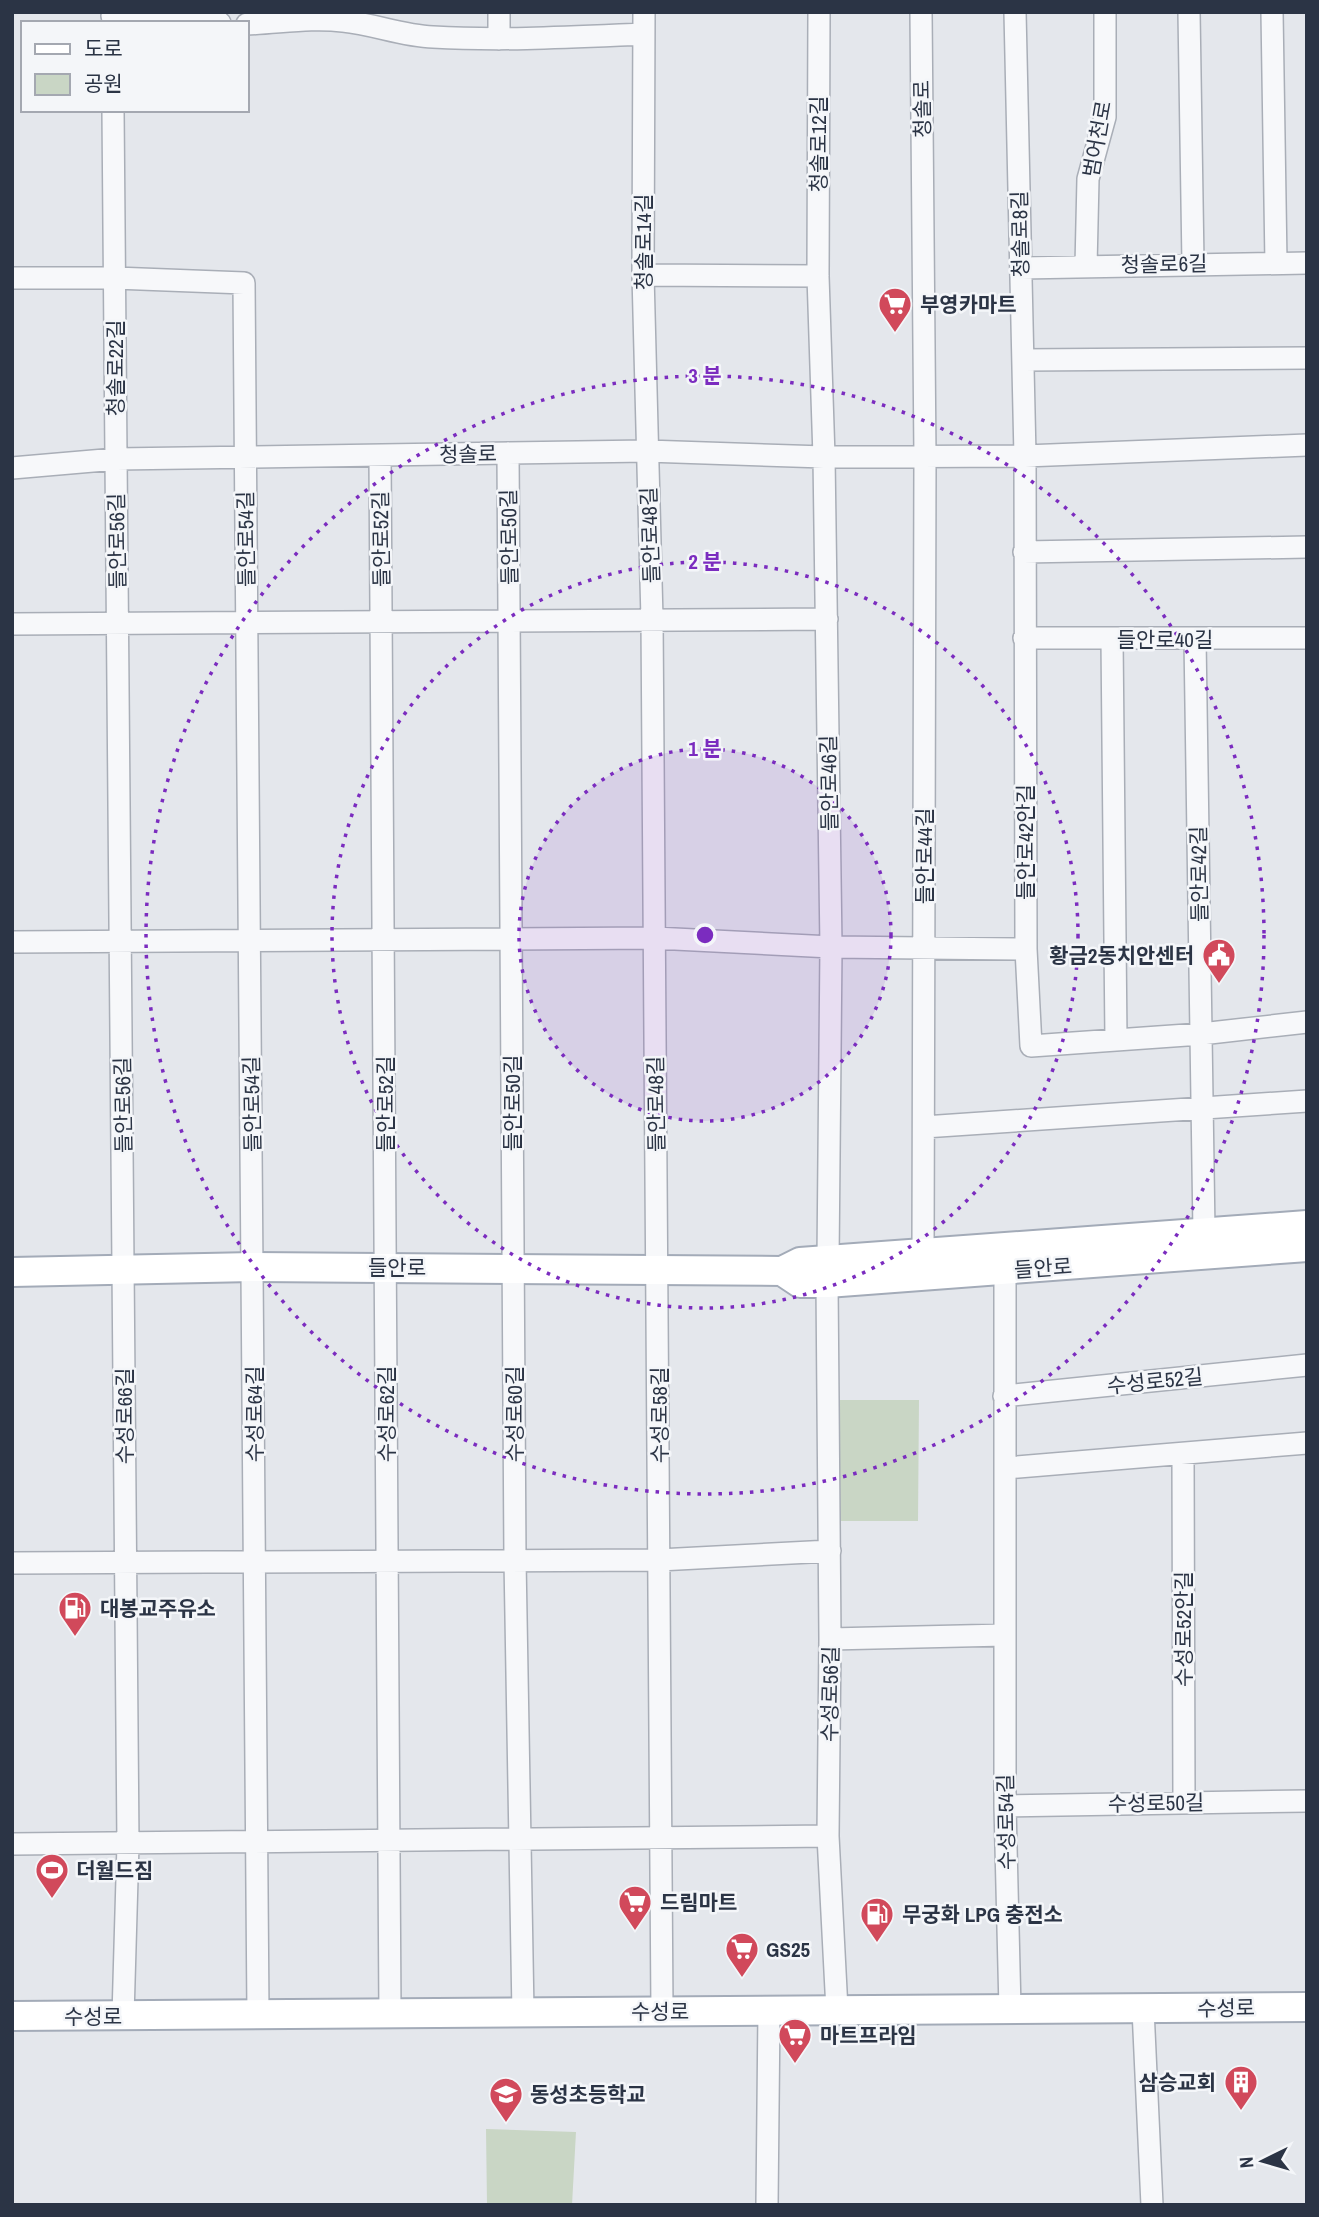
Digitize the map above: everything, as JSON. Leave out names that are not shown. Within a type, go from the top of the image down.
[{"type":"main road","name":"들안로","points":[[12,1272],[253,1267],[782,1271],[800,1283],[827,1271],[923,1254],[1307,1225]]},
{"type":"main road","name":"들안로","points":[[827,1271],[1005,1271],[1307,1247]]},
{"type":"main road","name":"수성로","points":[[12,2016],[1307,2007]]},
{"type":"street","points":[[499,12],[499,38]]},
{"type":"street","name":"청솔로14길","points":[[644,12],[643,275],[648,451]]},
{"type":"street","name":"청솔로12길","points":[[819,12],[818,276],[824,457]]},
{"type":"street","name":"청솔로","points":[[921,12],[925,457]]},
{"type":"street","name":"청솔로8길","points":[[1015,12],[1024,456]]},
{"type":"street","name":"범어천로","points":[[1086,266],[1088,178],[1105,117],[1105,12]]},
{"type":"street","points":[[1189,12],[1193,263]]},
{"type":"street","points":[[1272,12],[1276,263]]},
{"type":"street","points":[[112,17],[181,16],[209,21]]},
{"type":"street","points":[[248,24],[302,20],[345,21],[420,36],[499,38],[643,34]]},
{"type":"street","name":"청솔로22길","points":[[113,112],[116,459]]},
{"type":"street","name":"청솔로6길","points":[[1021,268],[1307,263]]},
{"type":"street","points":[[643,275],[818,276]]},
{"type":"street","points":[[12,278],[115,278]]},
{"type":"street","name":"들안로54길","points":[[115,278],[244,284],[253,1267]]},
{"type":"street","points":[[1023,360],[1307,358]]},
{"type":"street","name":"청솔로","points":[[12,468],[116,459],[648,451],[824,457],[1024,456],[1307,445]]},
{"type":"street","name":"들안로48길","points":[[648,451],[658,1271]]},
{"type":"street","name":"들안로50길","points":[[508,453],[513,1268]]},
{"type":"street","name":"들안로52길","points":[[380,456],[387,1268]]},
{"type":"street","name":"들안로42안길","points":[[1024,456],[1026,949],[1031,1046],[1201,1034]]},
{"type":"street","name":"들안로46길","points":[[824,457],[831,947],[827,1271]]},
{"type":"street","name":"들안로44길","points":[[923,1254],[925,457]]},
{"type":"street","name":"들안로56길","points":[[116,459],[124,1269]]},
{"type":"street","points":[[1024,552],[1307,547]]},
{"type":"street","points":[[12,624],[827,620]]},
{"type":"street","name":"들안로40길","points":[[1024,638],[1307,638]]},
{"type":"street","points":[[1112,639],[1116,1040]]},
{"type":"street","name":"들안로42길","points":[[1195,639],[1204,1232]]},
{"type":"street","points":[[12,942],[654,938],[831,947],[1026,949]]},
{"type":"street","points":[[1201,1034],[1307,1022]]},
{"type":"street","points":[[924,1127],[1307,1101]]},
{"type":"street","name":"수성로64길","points":[[253,1267],[258,2014]]},
{"type":"street","name":"수성로62길","points":[[387,1268],[386,1561],[390,2014]]},
{"type":"street","name":"수성로60길","points":[[513,1268],[518,1841],[523,2012]]},
{"type":"street","name":"수성로66길","points":[[123,2015],[128,1844],[124,1269]]},
{"type":"street","name":"수성로58길","points":[[658,1271],[662,2011]]},
{"type":"street","name":"수성로56길","points":[[827,1271],[831,1639],[828,1836],[836,2010]]},
{"type":"street","name":"수성로54길","points":[[1005,1271],[1005,1806],[1010,2009]]},
{"type":"street","name":"수성로52길","points":[[1004,1396],[1307,1365]]},
{"type":"street","points":[[1005,1468],[1307,1443]]},
{"type":"street","name":"수성로52안길","points":[[1183,1455],[1184,1802]]},
{"type":"street","points":[[12,1563],[659,1560],[830,1551]]},
{"type":"street","points":[[831,1639],[1006,1635]]},
{"type":"street","name":"수성로50길","points":[[1005,1806],[1307,1801]]},
{"type":"street","points":[[12,1844],[828,1836]]},
{"type":"street","points":[[1143,2009],[1152,2205]]},
{"type":"street","points":[[767,2205],[769,2011]]},
{"type":"green space","points":[[840,1400],[919,1400],[918,1521],[840,1521]]},
{"type":"green space","points":[[486,2129],[576,2132],[572,2205],[487,2205]]},
{"type":"place","name":"부영카마트","points":[[895,334]]},
{"type":"place","name":"황금2동치안센터","points":[[1219,985]]},
{"type":"place","name":"대봉교주유소","points":[[75,1638]]},
{"type":"place","name":"더월드짐","points":[[52,1900]]},
{"type":"place","name":"드림마트","points":[[635,1932]]},
{"type":"place","name":"무궁화 LPG 충전소","points":[[877,1944]]},
{"type":"place","name":"GS25","points":[[742,1979]]},
{"type":"place","name":"마트프라임","points":[[795,2065]]},
{"type":"place","name":"삼승교회","points":[[1241,2112]]},
{"type":"place","name":"동성초등학교","points":[[506,2124]]}]
